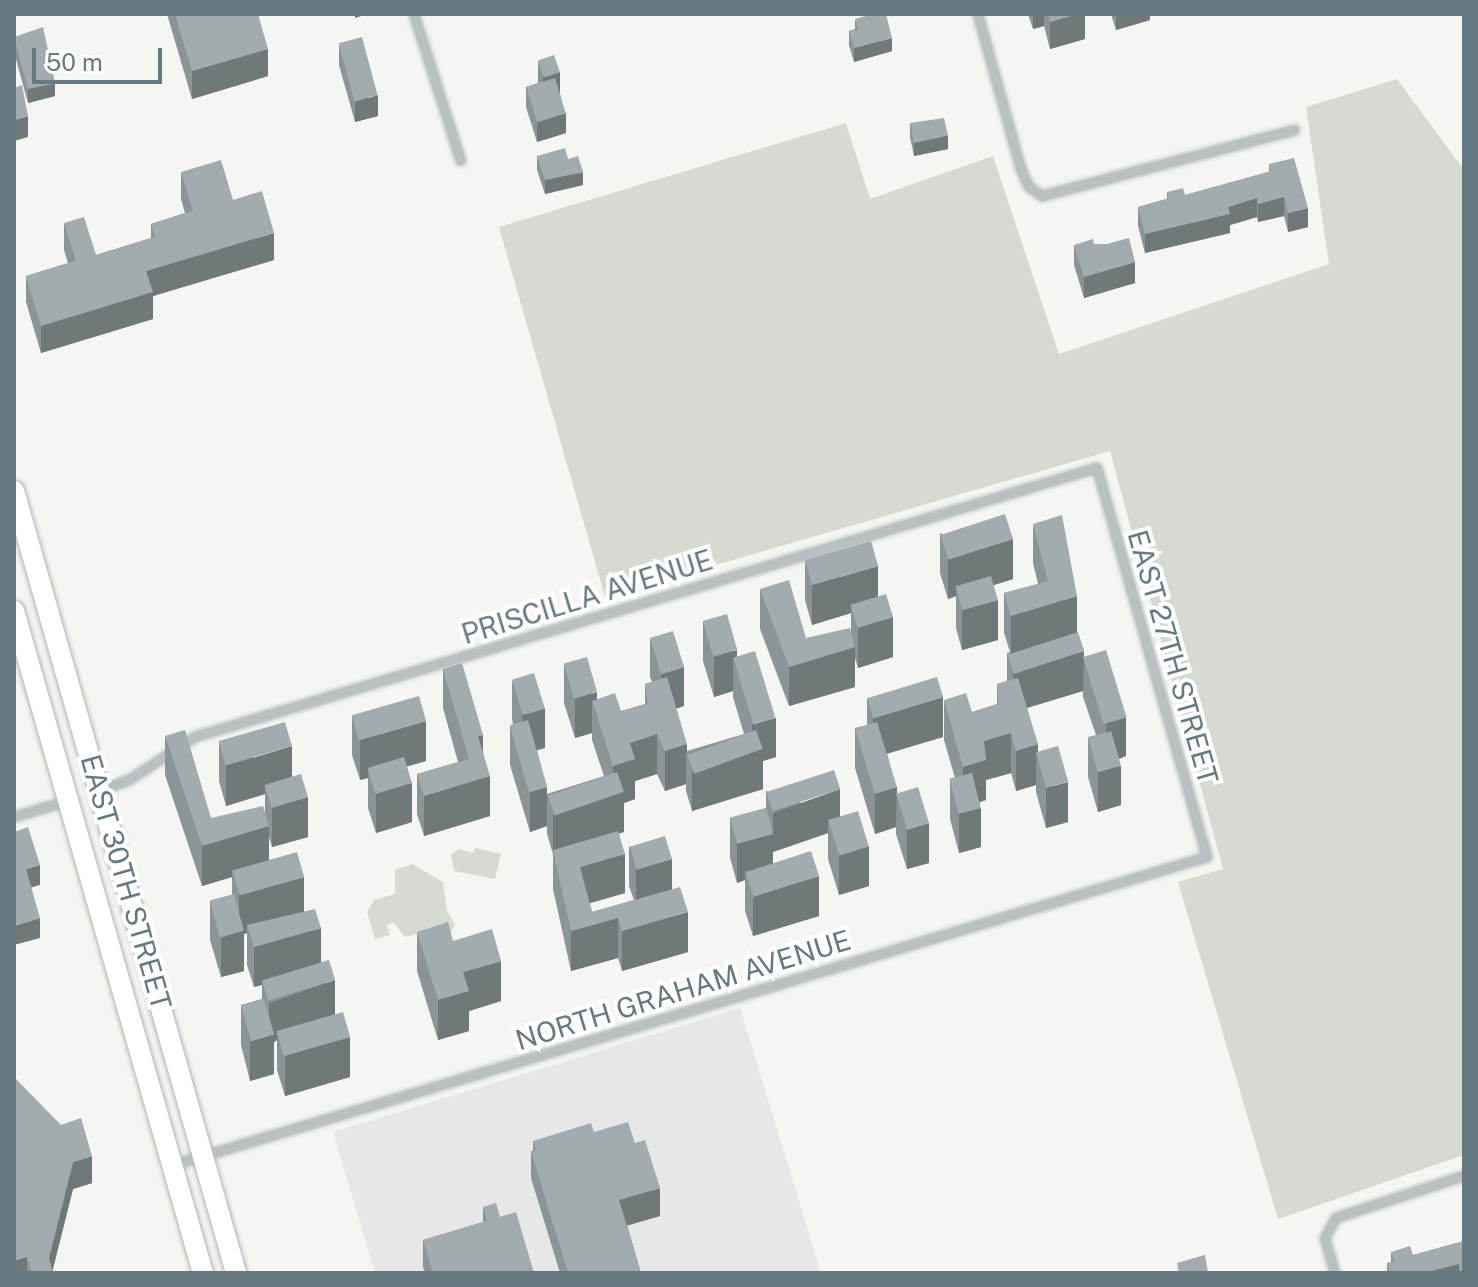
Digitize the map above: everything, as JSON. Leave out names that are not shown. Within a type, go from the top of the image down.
[{"type":"main road","name":"EAST 30TH STREET","points":[[14,491],[20,531],[100,791],[236,1273]]},
{"type":"main road","name":"EAST 30TH STREET","points":[[14,611],[203,1273]]},
{"type":"street","points":[[414,14],[461,161]]},
{"type":"street","points":[[978,14],[1029,187],[1050,197],[1295,130]]},
{"type":"street","name":"PRISCILLA AVENUE","points":[[100,791],[131,779],[195,737],[1097,468]]},
{"type":"street","name":"EAST 27TH STREET","points":[[1097,468],[1207,857]]},
{"type":"street","points":[[14,817],[69,801]]},
{"type":"street","name":"NORTH GRAHAM AVENUE","points":[[173,1166],[1207,857]]},
{"type":"street","points":[[1335,1273],[1325,1238],[1329,1226],[1344,1214],[1464,1176]]},
{"type":"shaded area","points":[[1397,79],[1464,170],[1464,1155],[1278,1219],[1178,882],[1223,869],[1110,451],[605,597],[499,227],[846,123],[870,199],[993,156],[1059,354],[1329,264],[1306,107]]},
{"type":"shaded area","points":[[475,848],[501,854],[495,879],[454,871],[451,855],[459,849],[473,853]]},
{"type":"shaded area","points":[[412,864],[443,882],[447,911],[455,925],[444,943],[434,945],[416,934],[405,937],[394,923],[387,925],[390,935],[375,939],[367,912],[374,900],[395,894],[395,870]]},
{"type":"shaded area","points":[[740,1008],[821,1273],[375,1273],[333,1132]]},
{"type":"building","points":[[175,14],[258,14],[268,49],[192,71]]},
{"type":"building","points":[[886,14],[892,38],[854,48],[849,31],[858,29],[855,19]]},
{"type":"building","points":[[1048,14],[1078,14],[1050,22]]},
{"type":"building","points":[[43,27],[55,83],[28,89],[14,37]]},
{"type":"building","points":[[362,37],[378,95],[354,101],[339,43]]},
{"type":"building","points":[[554,55],[560,72],[544,78],[538,61]]},
{"type":"building","points":[[555,78],[566,113],[537,122],[526,87]]},
{"type":"building","points":[[22,85],[28,116],[14,120],[14,88]]},
{"type":"building","points":[[944,118],[948,135],[914,143],[910,123]]},
{"type":"building","points":[[565,148],[568,159],[578,156],[583,172],[545,180],[537,156]]},
{"type":"building","points":[[1294,158],[1308,208],[1288,213],[1284,197],[1258,204],[1257,198],[1228,207],[1230,214],[1145,234],[1138,207],[1169,198],[1167,192],[1183,188],[1185,195],[1271,171],[1269,164]]},
{"type":"building","points":[[221,160],[233,200],[262,191],[274,233],[146,271],[153,292],[41,326],[26,276],[76,261],[64,223],[84,217],[96,255],[155,237],[151,224],[193,211],[181,172]]},
{"type":"building","points":[[1129,238],[1135,262],[1084,277],[1074,245],[1093,239],[1094,244],[1107,244]]},
{"type":"building","points":[[1005,514],[1013,539],[948,560],[940,535]]},
{"type":"building","points":[[1062,515],[1077,596],[1011,616],[1004,593],[1048,581],[1033,524]]},
{"type":"building","points":[[871,541],[878,566],[812,585],[805,560]]},
{"type":"building","points":[[991,576],[998,600],[962,610],[955,586]]},
{"type":"building","points":[[789,580],[806,638],[850,628],[855,647],[789,667],[760,589]]},
{"type":"building","points":[[886,594],[893,617],[858,628],[851,605]]},
{"type":"building","points":[[727,614],[737,650],[713,656],[703,621]]},
{"type":"building","points":[[673,631],[684,667],[661,674],[650,638]]},
{"type":"building","points":[[1078,632],[1084,651],[1014,674],[1008,655]]},
{"type":"building","points":[[1106,650],[1126,717],[1104,724],[1083,657]]},
{"type":"building","points":[[755,651],[775,718],[753,725],[733,658]]},
{"type":"building","points":[[587,657],[597,692],[574,698],[564,664]]},
{"type":"building","points":[[462,663],[483,735],[478,736],[490,776],[424,796],[417,774],[469,759],[443,669]]},
{"type":"building","points":[[534,673],[545,708],[523,715],[512,680]]},
{"type":"building","points":[[667,677],[687,744],[665,751],[657,734],[630,743],[635,759],[613,766],[592,701],[615,693],[621,711],[648,704],[645,684]]},
{"type":"building","points":[[937,677],[943,697],[873,718],[867,698]]},
{"type":"building","points":[[1018,678],[1038,744],[1016,751],[1011,733],[984,741],[986,760],[963,767],[944,700],[966,693],[972,712],[999,704],[997,684]]},
{"type":"building","points":[[419,696],[426,721],[359,740],[352,715]]},
{"type":"building","points":[[528,720],[547,787],[529,793],[510,725]]},
{"type":"building","points":[[285,722],[292,746],[226,765],[219,741]]},
{"type":"building","points":[[877,722],[897,787],[875,794],[855,729]]},
{"type":"building","points":[[185,730],[211,818],[263,806],[269,826],[202,846],[165,736]]},
{"type":"building","points":[[756,730],[763,749],[694,774],[687,755]]},
{"type":"building","points":[[1111,731],[1121,766],[1098,772],[1088,738]]},
{"type":"building","points":[[1058,746],[1068,782],[1046,788],[1036,752]]},
{"type":"building","points":[[404,757],[412,783],[376,794],[368,768]]},
{"type":"building","points":[[834,770],[840,789],[773,811],[766,792]]},
{"type":"building","points":[[617,772],[624,792],[555,816],[548,796]]},
{"type":"building","points":[[972,773],[981,808],[958,813],[950,779]]},
{"type":"building","points":[[301,774],[308,797],[272,808],[265,785]]},
{"type":"building","points":[[918,787],[929,823],[907,830],[896,794]]},
{"type":"building","points":[[766,808],[773,834],[737,844],[730,818]]},
{"type":"building","points":[[858,811],[869,846],[839,855],[828,820]]},
{"type":"building","points":[[28,827],[40,865],[26,869],[40,918],[14,926],[14,832]]},
{"type":"building","points":[[618,831],[625,854],[580,867],[592,912],[680,887],[688,912],[622,931],[618,918],[571,931],[553,850]]},
{"type":"building","points":[[665,836],[672,859],[637,870],[630,847]]},
{"type":"building","points":[[811,851],[819,876],[753,897],[745,872]]},
{"type":"building","points":[[297,852],[304,877],[240,895],[233,870]]},
{"type":"building","points":[[234,894],[244,931],[220,937],[210,900]]},
{"type":"building","points":[[315,909],[321,928],[254,947],[247,925]]},
{"type":"building","points":[[448,922],[453,941],[492,929],[501,961],[463,972],[469,991],[438,1000],[417,932]]},
{"type":"building","points":[[329,960],[335,980],[268,1001],[262,980]]},
{"type":"building","points":[[264,999],[274,1035],[251,1041],[241,1006]]},
{"type":"building","points":[[343,1012],[350,1037],[284,1056],[277,1031]]},
{"type":"building","points":[[14,1077],[61,1125],[81,1118],[92,1156],[73,1162],[49,1258],[53,1273],[32,1273],[27,1257],[14,1261]]},
{"type":"building","points":[[628,1122],[635,1143],[645,1140],[660,1188],[619,1200],[641,1273],[568,1273],[531,1151],[536,1150],[533,1141],[591,1123],[594,1132]]},
{"type":"building","points":[[496,1203],[500,1217],[516,1212],[534,1273],[433,1273],[423,1240],[487,1221],[483,1207]]},
{"type":"building","points":[[1464,1241],[1464,1273],[1461,1273],[1459,1264],[1423,1273],[1390,1273],[1387,1263],[1394,1261],[1391,1252],[1410,1246],[1413,1255]]},
{"type":"building","points":[[1205,1255],[1208,1273],[1179,1273],[1177,1263]]}]
